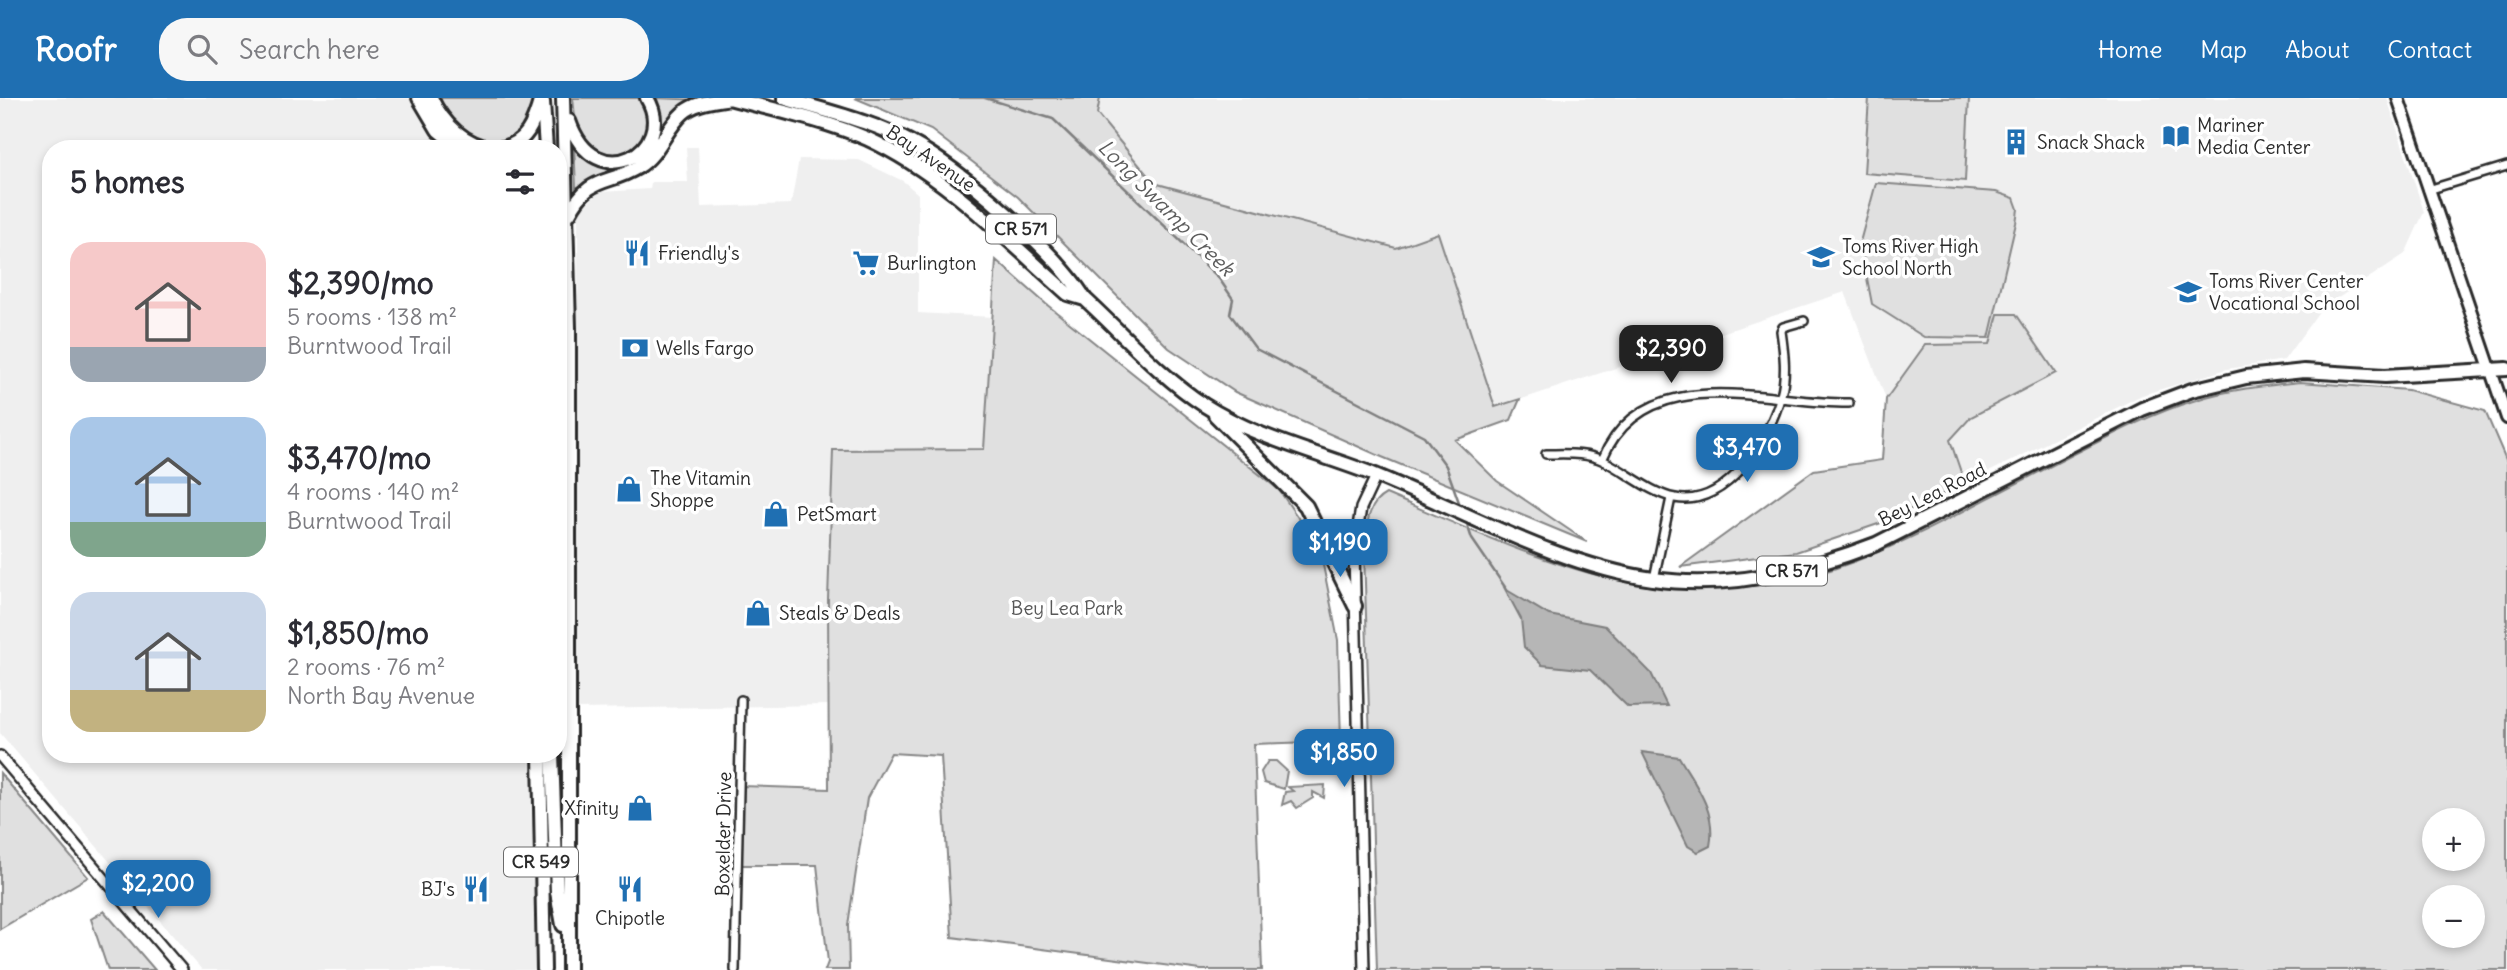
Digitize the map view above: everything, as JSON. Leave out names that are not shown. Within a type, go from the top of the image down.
[{"type":"main road","points":[[419,98],[438,130],[450,140]]},
{"type":"main road","points":[[431,98],[439,114],[455,131],[470,140]]},
{"type":"main road","points":[[519,140],[534,122],[542,98]]},
{"type":"main road","points":[[542,98],[545,140]]},
{"type":"main road","points":[[564,104],[573,134],[586,152],[596,158],[619,162],[641,150],[650,137],[654,120],[647,98]]},
{"type":"main road","points":[[568,218],[575,203],[596,182],[638,167],[653,154],[684,112],[699,105],[729,98]]},
{"type":"main road","name":"Bay Avenue","points":[[729,98],[836,127],[904,159],[967,206],[1068,293],[1085,299]]},
{"type":"main road","name":"Bay Avenue","points":[[784,98],[869,125],[910,142],[968,181],[1030,237],[1076,284],[1085,299],[1204,405],[1254,430],[1376,476]]},
{"type":"main road","points":[[2398,98],[2507,418]]},
{"type":"main road","name":"CR 549","points":[[564,104],[565,140]]},
{"type":"main road","name":"CR 549","points":[[567,190],[569,970]]},
{"type":"main road","name":"Bey Lea Road","points":[[1376,476],[1581,560],[1654,579],[1716,580],[1759,577],[1799,570],[1876,544],[2143,409],[2192,390],[2246,377],[2304,371],[2385,376],[2507,369]]},
{"type":"main road","points":[[1204,405],[1286,482],[1306,506],[1355,606]]},
{"type":"main road","name":"CR 549","points":[[540,763],[544,970]]},
{"type":"main road","points":[[552,763],[557,892],[569,952]]},
{"type":"street","points":[[2428,190],[2507,166]]},
{"type":"street","points":[[1546,454],[1583,455],[1602,460],[1671,498],[1698,500],[1725,486],[1767,429],[1781,397],[1785,364],[1781,331],[1783,327],[1804,321]]},
{"type":"street","points":[[1602,460],[1610,440],[1623,426],[1641,414],[1677,398],[1716,392],[1781,397],[1812,403],[1849,403]]},
{"type":"street","points":[[1364,970],[1355,530],[1376,476]]},
{"type":"street","points":[[1654,579],[1671,498]]},
{"type":"street","name":"Boxelder Drive","points":[[736,970],[741,700]]},
{"type":"street","points":[[0,755],[182,970]]},
{"type":"shaded area","points":[[0,98],[416,98],[420,112],[442,140],[42,140],[42,763],[530,763],[535,970],[202,970],[0,733]]},
{"type":"shaded area","name":"Toms River High School North","points":[[1100,98],[2387,98],[2424,212],[2405,254],[2320,310],[2284,360],[2227,369],[2142,395],[1965,484],[1950,440],[1971,417],[2055,373],[1990,344],[1925,345],[1886,399],[1845,292],[1495,408],[1438,234],[1396,248],[1154,183],[1097,114]]},
{"type":"shaded area","points":[[686,147],[698,147],[701,207],[791,204],[799,159],[859,160],[903,181],[918,194],[918,313],[993,317],[984,449],[828,600],[828,705],[577,709],[578,212],[600,192],[650,189],[651,182],[688,182]]},
{"type":"shaded area","points":[[1505,589],[1549,615],[1605,626],[1651,673],[1667,706],[1628,707],[1590,670],[1542,665],[1524,647],[1521,619]]},
{"type":"shaded area","points":[[1642,752],[1679,757],[1708,810],[1710,846],[1698,852],[1688,846]]},
{"type":"green space","points":[[437,98],[533,98],[531,114],[523,128],[510,140],[476,138],[464,130]]},
{"type":"green space","points":[[573,98],[642,98],[649,123],[644,140],[632,152],[614,157],[588,148],[576,126]]},
{"type":"green space","points":[[655,98],[703,100],[657,140],[660,117]]},
{"type":"green space","points":[[855,98],[1100,98],[1097,114],[1154,183],[1396,248],[1438,233],[1495,407],[1520,399],[1511,420],[1455,440],[1497,481],[1587,542],[1382,457],[1235,392],[1169,348],[1018,197],[931,130]]},
{"type":"green space","points":[[1869,98],[1969,98],[1965,181],[1864,173]]},
{"type":"green space","points":[[574,145],[595,163],[619,169],[576,188]]},
{"type":"green space","points":[[1876,183],[1996,192],[2014,198],[2018,209],[2016,223],[1989,338],[1924,337],[1872,304],[1860,242]]},
{"type":"green space","name":"Bey Lea Park","points":[[996,260],[1046,304],[1279,490],[1320,550],[1338,640],[1341,741],[1254,744],[1262,970],[1201,970],[952,937],[941,756],[891,753],[867,798],[848,925],[849,970],[825,970],[828,962],[817,865],[739,865],[742,786],[829,789],[828,600],[833,450],[984,449]]},
{"type":"green space","points":[[1998,314],[2016,314],[2056,373],[1971,417],[1950,440],[1965,484],[1881,523],[1796,552],[1680,567],[1814,470],[1882,460],[1886,399],[1925,345],[1990,344]]},
{"type":"green space","points":[[2300,382],[2408,390],[2485,411],[2507,462],[2507,970],[1377,970],[1364,551],[1371,511],[1386,494],[1524,551],[1608,578],[1669,587],[1732,588],[1763,585],[1824,572],[1876,553],[2154,415],[2196,400],[2248,388]]},
{"type":"green space","points":[[1268,761],[1276,761],[1287,771],[1284,789],[1264,783],[1261,772]]},
{"type":"green space","points":[[0,773],[88,877],[0,929]]},
{"type":"green space","points":[[1325,785],[1324,798],[1313,792],[1313,798],[1297,808],[1291,801],[1282,805],[1285,792],[1293,791],[1288,787]]},
{"type":"green space","points":[[104,911],[155,970],[108,970],[91,919]]},
{"type":"waterway","name":"Long Swamp Creek","points":[[985,98],[1053,119],[1218,277],[1233,299],[1230,314],[1256,349],[1424,436],[1446,466],[1461,508]]},
{"type":"waterway","name":"Long Swamp Creek","points":[[1466,521],[1472,539],[1507,590]]},
{"type":"place","name":"Mariner Media Center","points":[[2176,136]]},
{"type":"place","name":"Snack Shack","points":[[2016,142]]},
{"type":"place","name":"Friendly's","points":[[637,253]]},
{"type":"place","name":"Toms River High School North","points":[[1821,257]]},
{"type":"place","name":"Burlington","points":[[866,263]]},
{"type":"place","name":"Toms River Center Vocational School","points":[[2188,292]]},
{"type":"place","name":"Wells Fargo","points":[[635,348]]},
{"type":"place","name":"The Vitamin Shoppe","points":[[629,489]]},
{"type":"place","name":"PetSmart","points":[[776,514]]},
{"type":"place","name":"Steals & Deals","points":[[758,613]]},
{"type":"place","name":"Xfinity","points":[[640,808]]},
{"type":"place","name":"BJ's","points":[[476,889]]},
{"type":"place","name":"Chipotle","points":[[630,889]]}]
